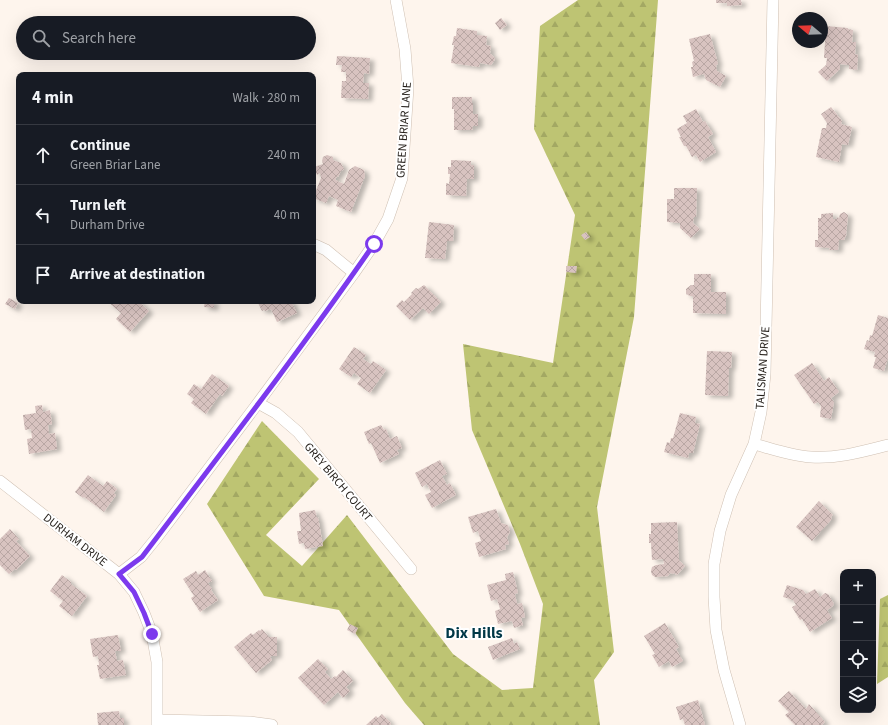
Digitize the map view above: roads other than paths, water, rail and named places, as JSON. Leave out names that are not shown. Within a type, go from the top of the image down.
[{"type":"street","name":"GREEN BRIAR LANE","points":[[119,574],[142,557],[158,536],[354,273],[374,244],[388,219],[402,178],[408,88],[405,49],[396,0]]},
{"type":"street","name":"TALISMAN DRIVE","points":[[740,725],[724,670],[716,630],[714,564],[720,531],[731,495],[754,444],[761,412],[765,374],[773,0]]},
{"type":"street","points":[[316,245],[326,250],[354,273]]},
{"type":"street","name":"GREY BIRCH COURT","points":[[258,403],[276,414],[298,432],[411,569]]},
{"type":"street","points":[[754,444],[783,452],[812,457],[842,456],[888,445]]},
{"type":"street","name":"DURHAM DRIVE","points":[[0,481],[119,574],[134,592],[152,634],[157,662],[157,723]]},
{"type":"street","points":[[157,723],[250,722],[272,725]]},
{"type":"district","name":"Dix Hills","points":[[474,633]]}]
